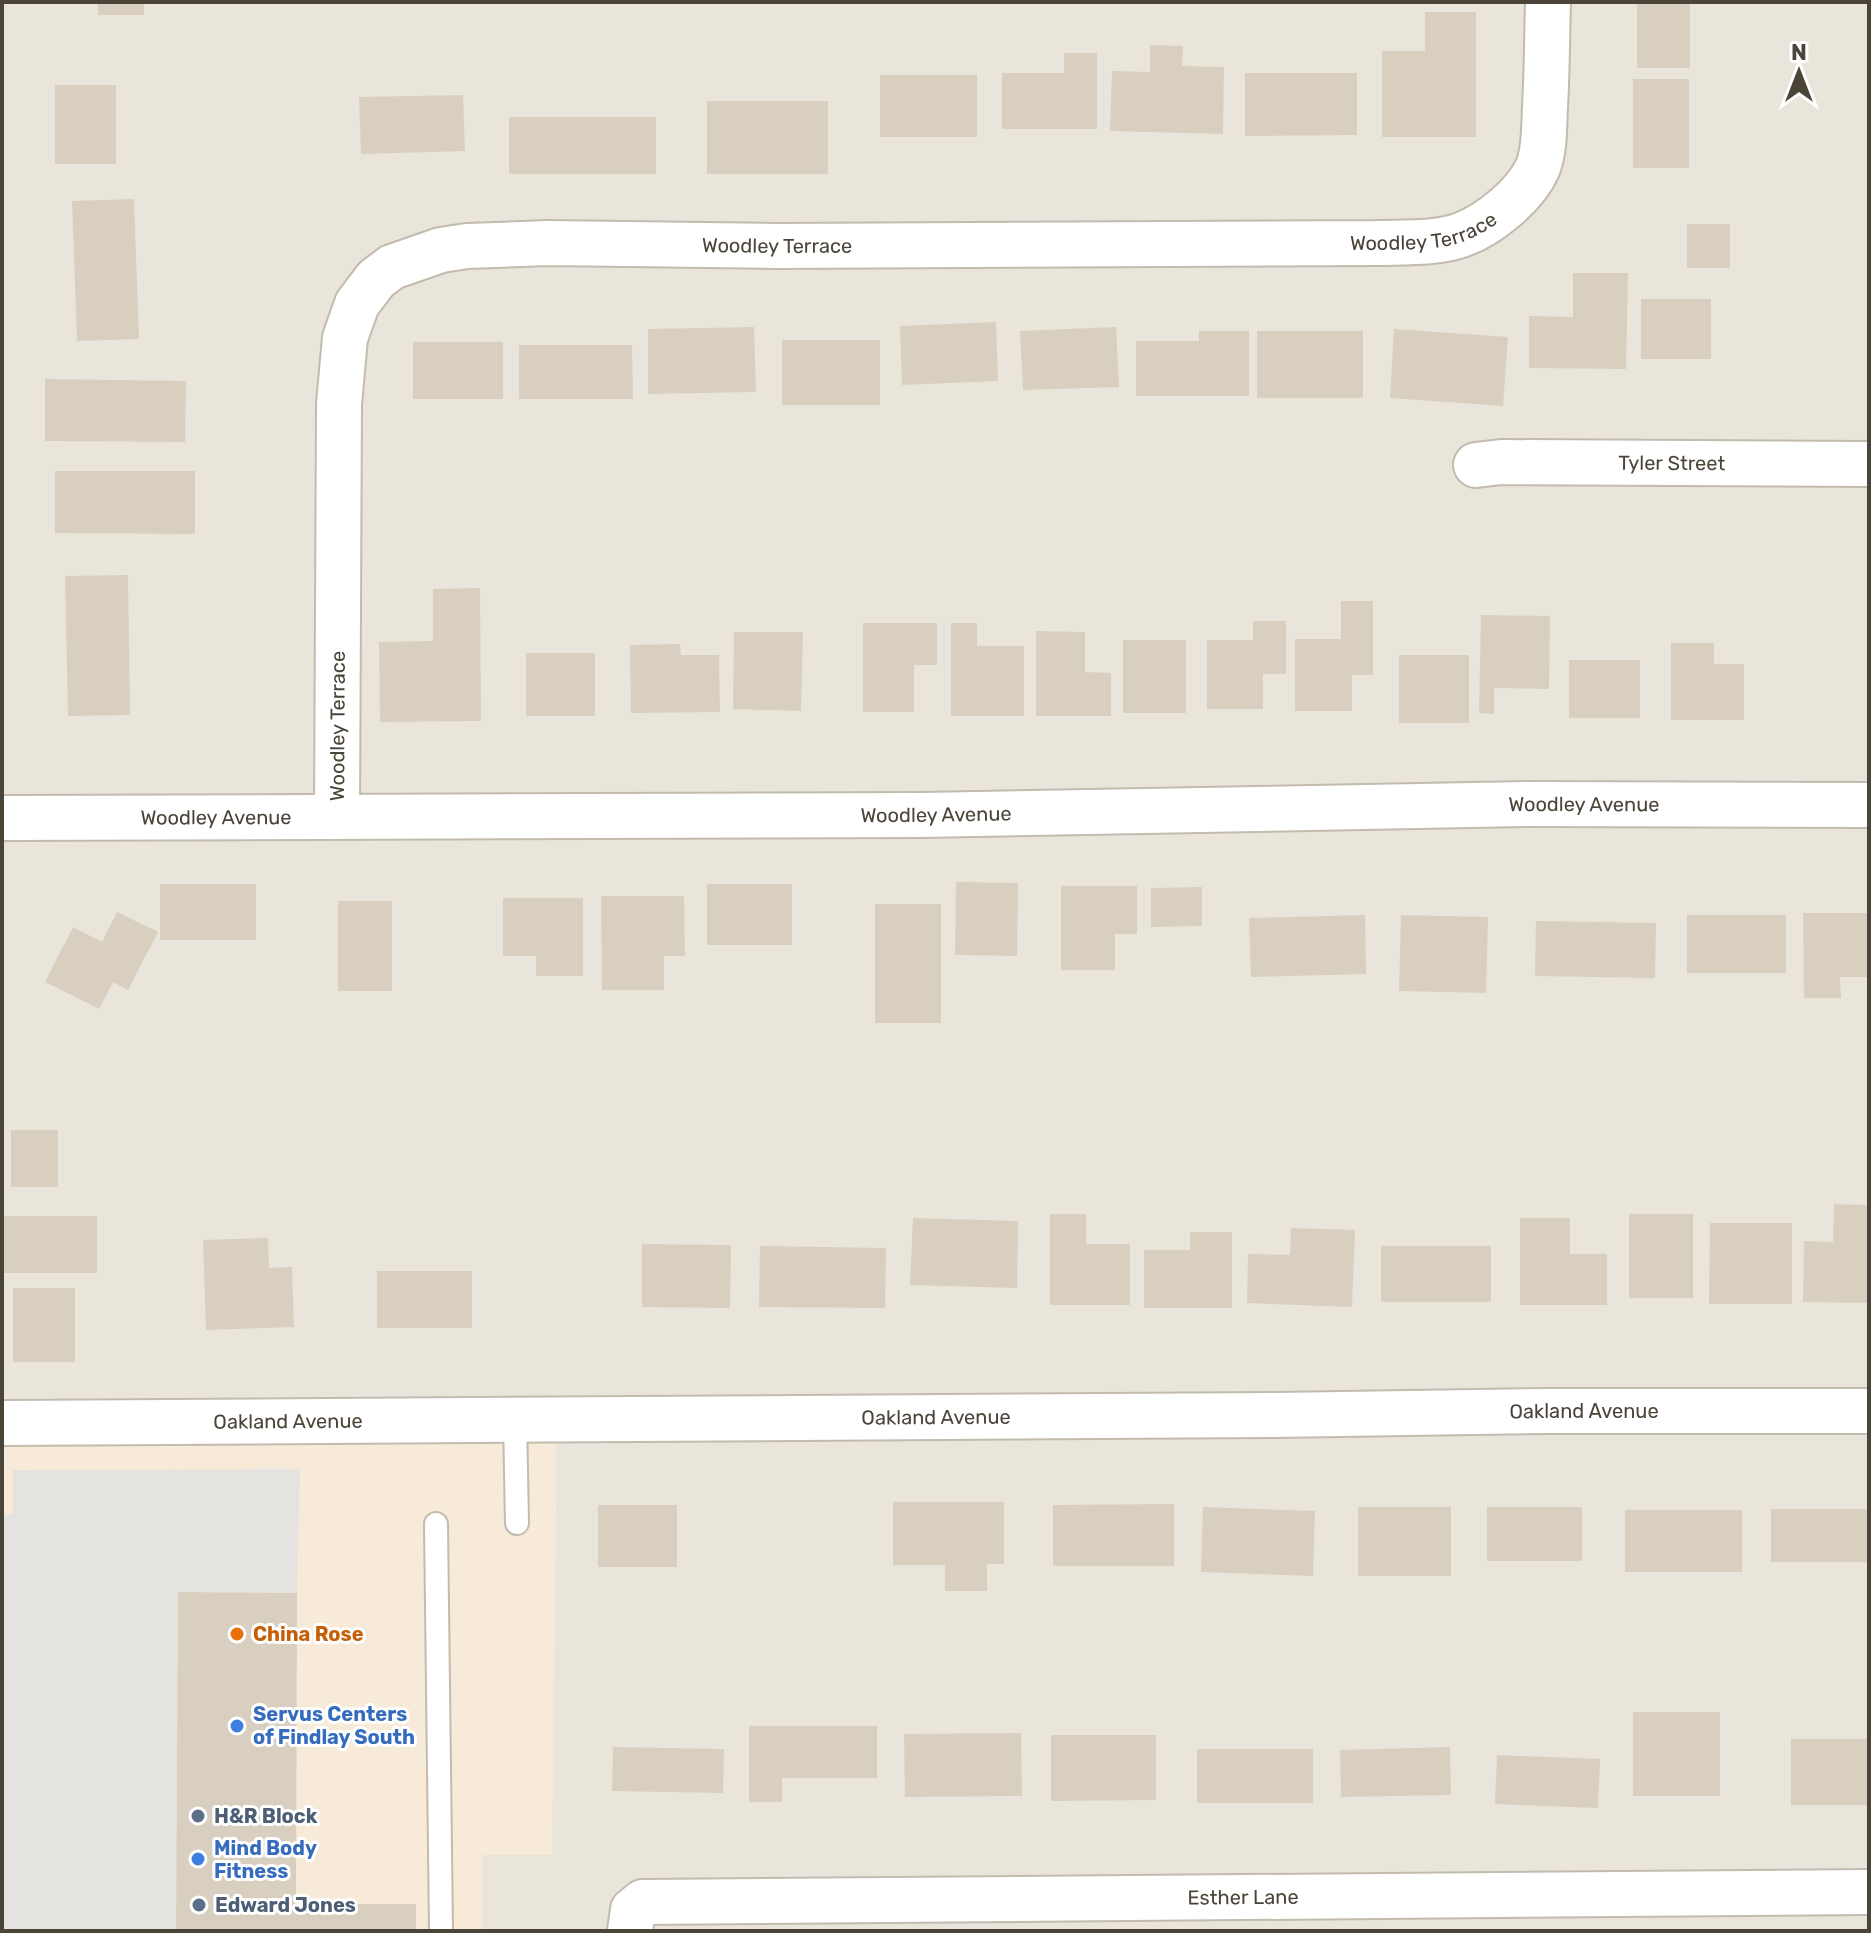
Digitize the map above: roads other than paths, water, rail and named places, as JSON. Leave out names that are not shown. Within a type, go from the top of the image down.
[{"type":"street","name":"Woodley Terrace","points":[[337,816],[339,404],[345,338],[357,304],[376,279],[392,267],[441,250],[467,246],[548,243],[793,246],[1376,243],[1425,242],[1459,236],[1508,206],[1538,167],[1544,139],[1548,2]]},
{"type":"street","name":"Tyler Street","points":[[1476,465],[1501,462],[1869,464]]},
{"type":"street","name":"Woodley Avenue","points":[[2,818],[920,815],[1529,804],[1869,805]]},
{"type":"street","name":"Oakland Avenue","points":[[2,1423],[1869,1411]]},
{"type":"street","name":"Esther Lane","points":[[630,1927],[633,1910],[643,1902],[1869,1892]]},
{"type":"lane","points":[[515,1419],[517,1523]]},
{"type":"lane","points":[[436,1524],[441,1931]]},
{"type":"place","name":"China Rose","points":[[237,1634]]},
{"type":"place","name":"Servus Centers of Findlay South","points":[[237,1726]]},
{"type":"place","name":"H&R Block","points":[[198,1816]]},
{"type":"place","name":"Mind Body Fitness","points":[[198,1859]]},
{"type":"place","name":"Edward Jones","points":[[199,1905]]}]
